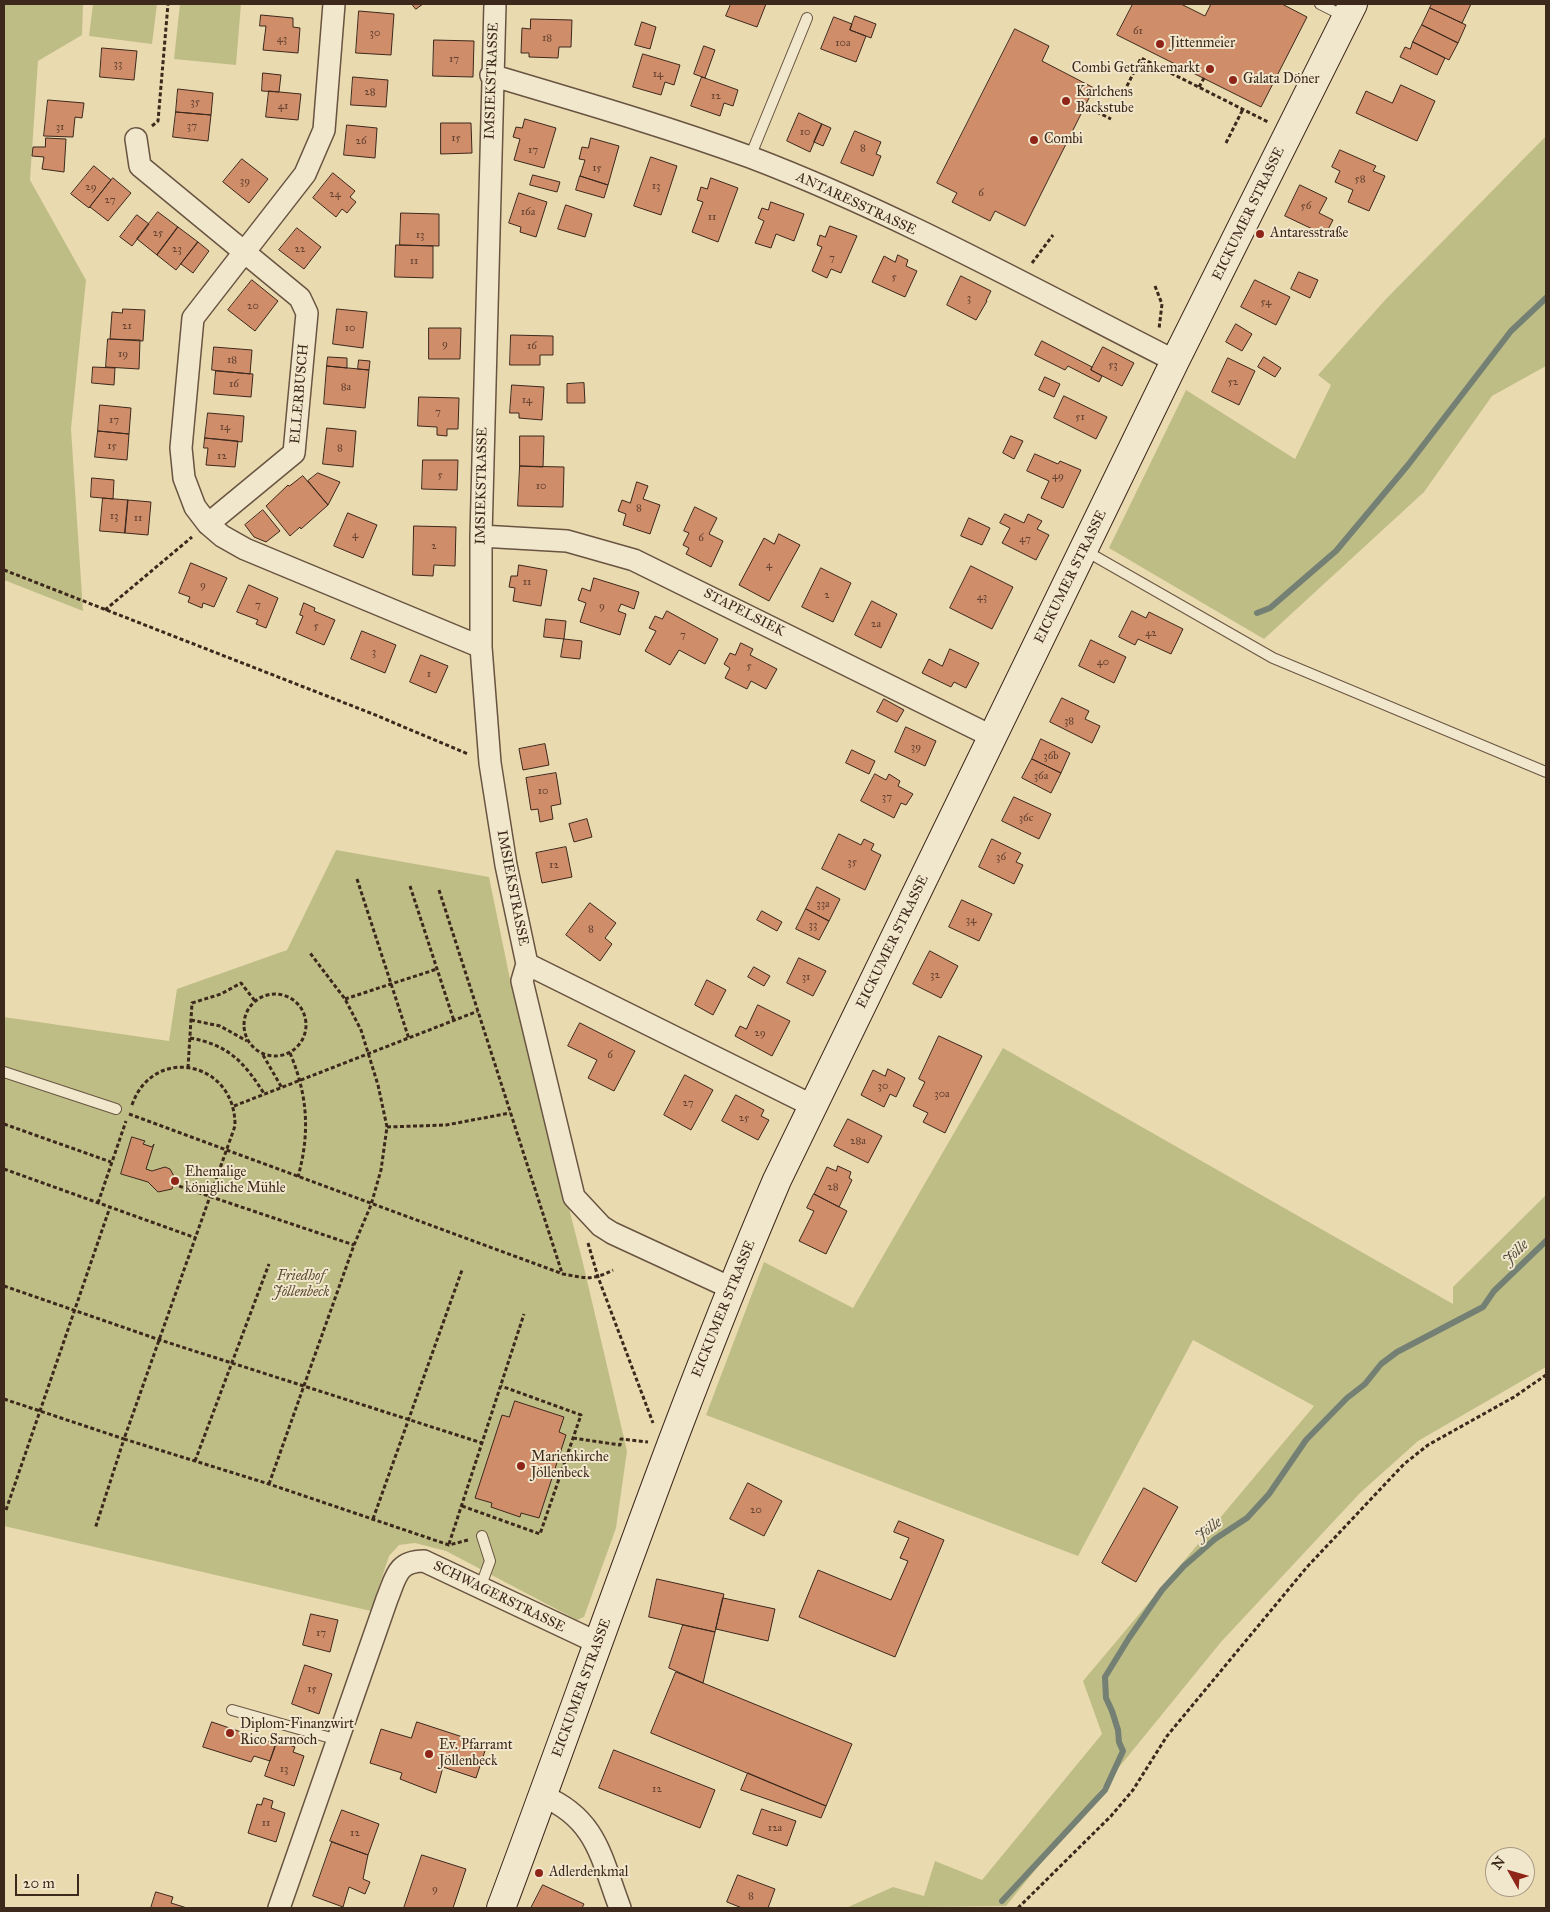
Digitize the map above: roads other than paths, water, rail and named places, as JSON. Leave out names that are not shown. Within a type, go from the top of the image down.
[{"type":"main road","name":"EICKUMER STRASSE","points":[[501,1908],[671,1443],[731,1288],[777,1180],[1084,550],[1168,358],[1289,132],[1350,10]]},
{"type":"street","points":[[334,4],[324,130],[315,155],[305,174],[193,318],[181,448],[184,478],[195,507],[208,524],[222,536],[245,549],[481,647]]},
{"type":"street","name":"IMSIEKSTRASSE","points":[[495,4],[491,75],[481,536],[481,647],[490,764],[506,865],[527,964],[522,982],[574,1197],[601,1226],[612,1233],[731,1288]]},
{"type":"street","name":"ANTARESSTRASSE","points":[[491,75],[635,118],[750,157],[859,204],[1168,358]]},
{"type":"street","name":"ELLERBUSCH","points":[[136,139],[140,166],[300,298],[307,313],[294,453],[208,524]]},
{"type":"street","name":"STAPELSIEK","points":[[481,536],[567,541],[634,560],[994,737]]},
{"type":"street","name":"IMSIEKSTRASSE","points":[[527,964],[813,1106]]},
{"type":"street","name":"SCHWAGERSTRASSE","points":[[279,1908],[400,1568],[411,1561],[424,1561],[598,1643]]},
{"type":"street","points":[[543,1796],[562,1804],[576,1815],[590,1832],[620,1908]]},
{"type":"lane","points":[[1320,4],[1350,10]]},
{"type":"lane","points":[[750,157],[806,18]]},
{"type":"lane","points":[[1084,550],[1273,658],[1546,772]]},
{"type":"lane","points":[[4,1072],[116,1109]]},
{"type":"lane","points":[[480,1588],[490,1561],[482,1536]]},
{"type":"lane","points":[[232,1710],[338,1740]]},
{"type":"waterway","points":[[1257,613],[1270,608],[1336,551],[1408,465],[1511,331],[1546,298]]},
{"type":"waterway","name":"Jölle","points":[[1002,1901],[1105,1790],[1123,1751],[1112,1711],[1106,1698],[1105,1677],[1162,1590],[1184,1566],[1215,1539],[1247,1518],[1269,1494],[1306,1440],[1347,1398],[1365,1384],[1381,1364],[1397,1352],[1483,1307],[1494,1291],[1546,1241]]},
{"type":"place","name":"Jittenmeier","points":[[1160,44]]},
{"type":"place","name":"Combi Getränkemarkt","points":[[1210,69]]},
{"type":"place","name":"Galata Döner","points":[[1233,80]]},
{"type":"place","name":"Karlchens Backstube","points":[[1066,101]]},
{"type":"place","name":"Combi","points":[[1034,140]]},
{"type":"place","name":"Antaresstraße","points":[[1260,234]]},
{"type":"place","name":"Ehemalige königliche Mühle","points":[[175,1181]]},
{"type":"place","name":"Marienkirche Jöllenbeck","points":[[521,1466]]},
{"type":"place","name":"Diplom-Finanzwirt Rico Sarnoch","points":[[230,1733]]},
{"type":"place","name":"Ev. Pfarramt Jöllenbeck","points":[[429,1754]]},
{"type":"place","name":"Adlerdenkmal","points":[[539,1873]]},
{"type":"park label","name":"Friedhof Jöllenbeck","points":[[301,1286]]}]
